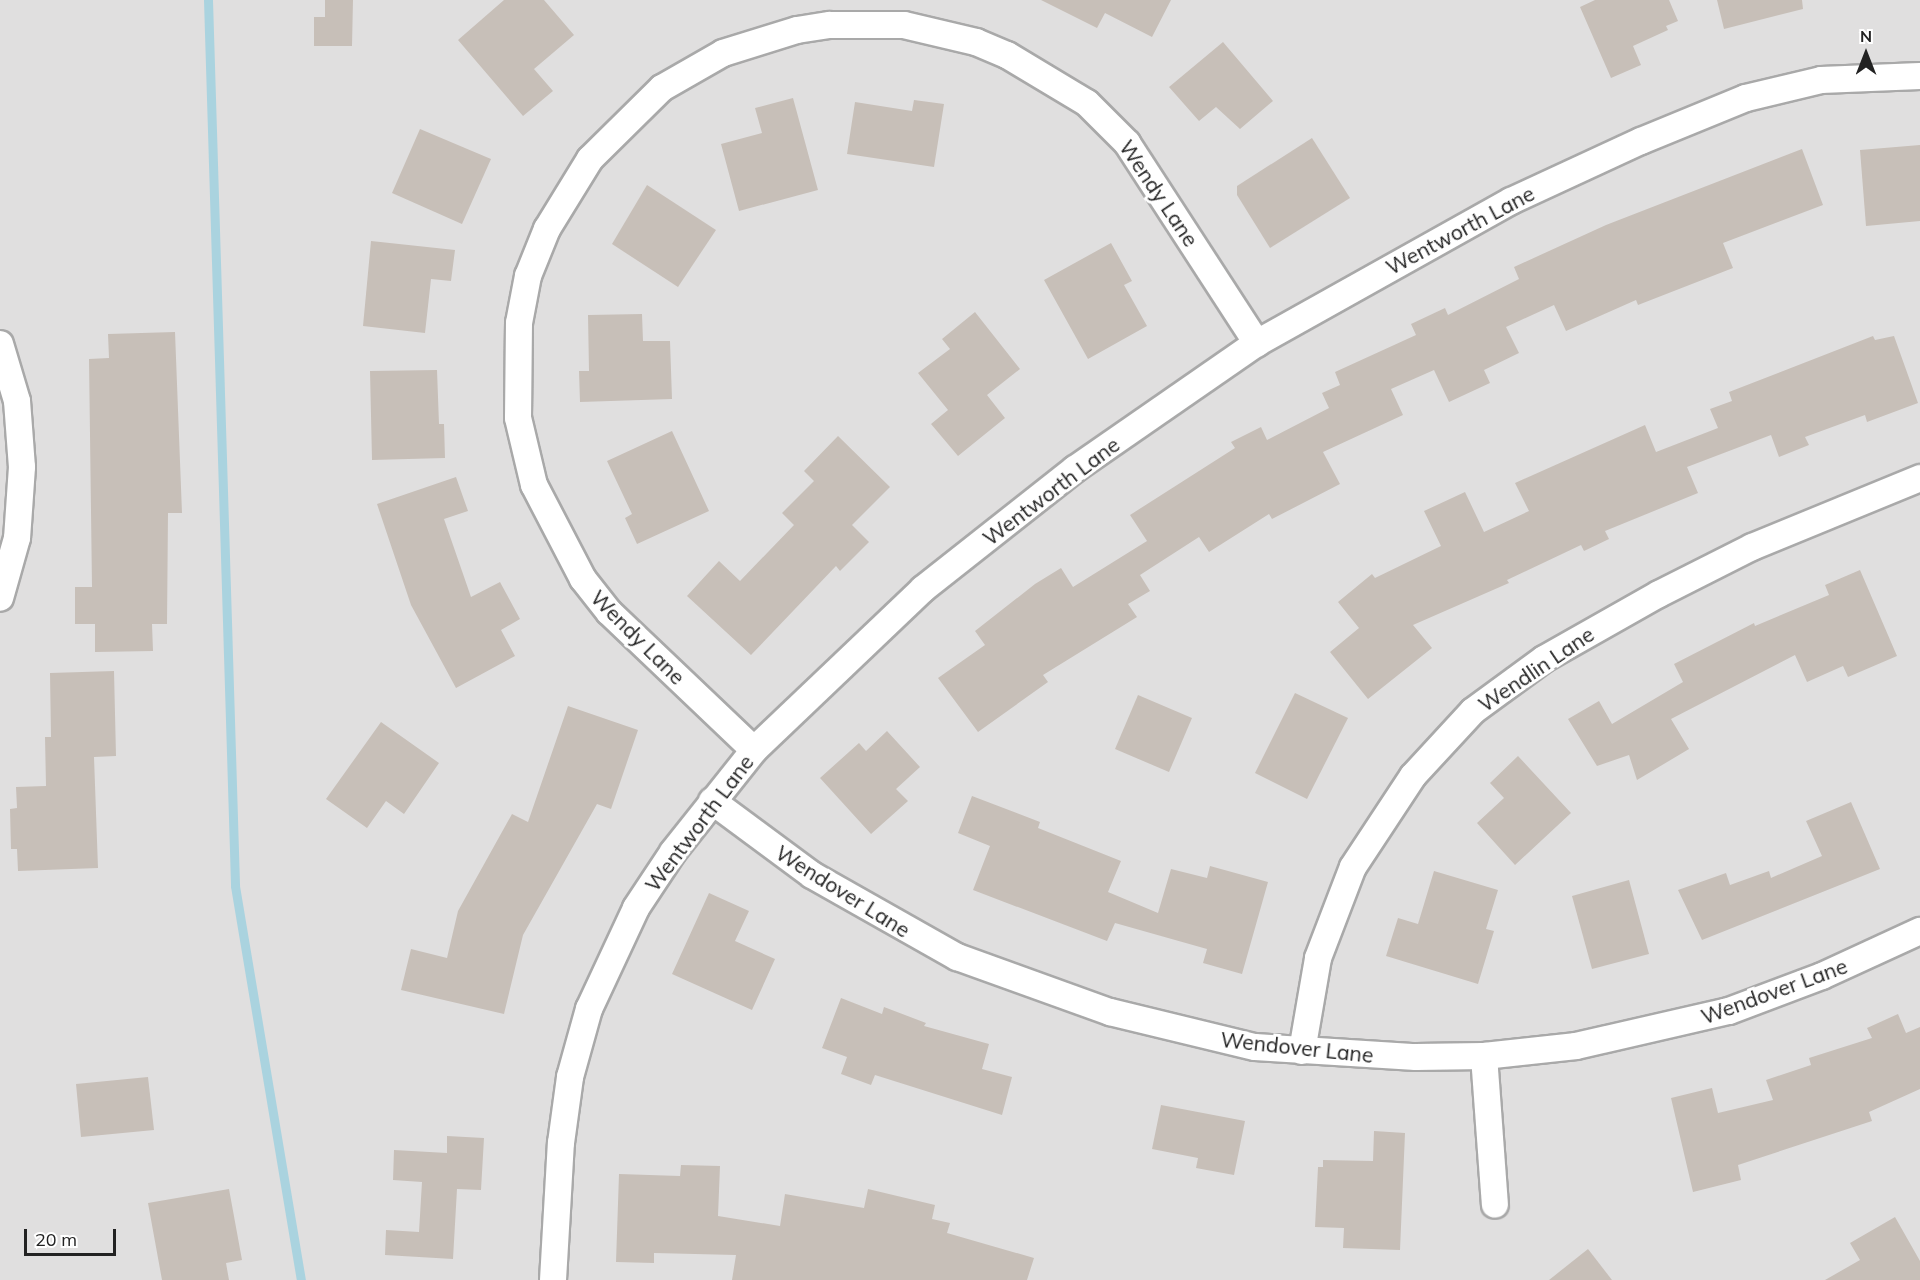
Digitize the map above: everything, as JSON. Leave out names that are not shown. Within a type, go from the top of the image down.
[{"type":"street","name":"Wendy Lane","points":[[754,750],[609,612],[583,579],[534,485],[518,418],[519,323],[528,276],[547,229],[590,159],[662,88],[723,53],[788,32],[830,25],[904,25],[976,42],[1007,55],[1087,103],[1127,143],[1257,343]]},
{"type":"street","name":"Wentworth Lane","points":[[553,1280],[567,1099],[590,1009],[636,908],[712,801],[754,750],[923,590],[1075,469],[1257,343],[1511,201],[1710,111],[1782,88],[1821,80],[1920,76]]},
{"type":"street","points":[[0,344],[17,401],[22,467],[17,538],[0,598]]},
{"type":"street","name":"Wendlin Lane","points":[[1302,1051],[1318,958],[1353,867],[1401,792],[1473,711],[1544,659],[1659,594],[1762,543],[1920,478]]},
{"type":"street","name":"Wendover Lane","points":[[712,801],[812,875],[957,957],[1058,995],[1159,1026],[1255,1047],[1302,1051],[1484,1056],[1575,1046],[1729,1011],[1822,976],[1920,931]]},
{"type":"street","points":[[1484,1056],[1496,1205]]},
{"type":"shaded area","points":[[0,0],[1920,0],[1920,1280],[0,1280]]},
{"type":"building","points":[[325,0],[353,0],[352,46],[314,46],[314,17],[325,17]]},
{"type":"building","points":[[504,0],[544,0],[574,35],[534,69],[553,91],[523,116],[458,40]]},
{"type":"building","points":[[1041,0],[1171,0],[1152,37],[1105,13],[1097,28]]},
{"type":"building","points":[[1595,0],[1669,0],[1678,21],[1666,26],[1668,30],[1633,46],[1641,65],[1611,78],[1580,7]]},
{"type":"building","points":[[1717,0],[1802,0],[1803,9],[1724,29]]},
{"type":"building","points":[[1223,42],[1273,101],[1240,129],[1216,107],[1199,121],[1169,87]]},
{"type":"building","points":[[793,98],[818,190],[739,211],[721,144],[762,133],[755,108]]},
{"type":"building","points":[[914,100],[944,104],[934,167],[847,154],[855,102],[912,111]]},
{"type":"building","points":[[420,129],[491,159],[462,224],[392,193]]},
{"type":"building","points":[[1312,138],[1350,198],[1270,248],[1237,195],[1237,186]]},
{"type":"building","points":[[1920,145],[1920,221],[1866,226],[1860,150]]},
{"type":"building","points":[[1802,149],[1823,205],[1723,243],[1733,268],[1638,305],[1636,300],[1566,331],[1554,305],[1506,327],[1519,353],[1484,370],[1490,383],[1449,402],[1434,370],[1391,389],[1403,415],[1323,452],[1340,484],[1272,519],[1269,514],[1209,552],[1199,537],[1140,575],[1150,591],[1128,604],[1137,617],[1043,675],[1048,682],[978,732],[938,678],[985,645],[975,631],[1035,584],[1061,568],[1073,587],[1147,541],[1130,515],[1235,448],[1231,442],[1261,427],[1267,440],[1329,408],[1322,393],[1340,385],[1335,372],[1416,335],[1411,324],[1445,308],[1448,315],[1519,279],[1514,267],[1606,225]]},
{"type":"building","points":[[647,185],[716,230],[678,287],[612,244]]},
{"type":"building","points":[[371,241],[455,250],[451,281],[431,279],[425,333],[363,326]]},
{"type":"building","points":[[1111,243],[1132,281],[1124,285],[1147,326],[1088,359],[1044,280]]},
{"type":"building","points":[[975,312],[1020,369],[987,395],[1005,418],[958,456],[931,424],[948,410],[918,373],[950,349],[942,339]]},
{"type":"building","points":[[642,314],[643,341],[670,341],[672,399],[580,402],[579,371],[589,371],[588,315]]},
{"type":"building","points":[[175,332],[182,513],[168,513],[167,624],[152,624],[153,651],[95,652],[95,624],[75,624],[75,587],[92,587],[89,359],[109,358],[108,334]]},
{"type":"building","points":[[1873,336],[1875,340],[1894,336],[1918,403],[1867,422],[1865,415],[1805,437],[1809,445],[1779,457],[1771,435],[1687,467],[1698,493],[1605,531],[1609,539],[1584,551],[1581,545],[1507,580],[1509,583],[1413,625],[1432,648],[1368,699],[1330,652],[1359,628],[1338,602],[1372,574],[1375,578],[1441,546],[1424,511],[1465,492],[1484,532],[1529,511],[1515,483],[1645,425],[1656,452],[1718,428],[1710,409],[1732,401],[1729,392]]},
{"type":"building","points":[[437,370],[439,424],[444,424],[445,458],[372,460],[370,371]]},
{"type":"building","points":[[672,431],[709,511],[637,544],[625,518],[632,514],[607,461]]},
{"type":"building","points":[[838,436],[890,487],[852,525],[869,542],[840,571],[836,566],[751,655],[687,596],[719,561],[740,581],[794,525],[782,513],[814,481],[804,471]]},
{"type":"building","points":[[456,477],[468,511],[444,519],[471,597],[500,582],[520,619],[501,630],[515,656],[456,688],[411,605],[377,504]]},
{"type":"building","points":[[1860,570],[1897,656],[1848,677],[1843,666],[1807,682],[1795,655],[1671,719],[1689,749],[1637,780],[1629,755],[1597,766],[1568,719],[1599,701],[1612,724],[1683,682],[1674,664],[1754,623],[1755,626],[1829,595],[1825,585]]},
{"type":"building","points":[[114,671],[116,756],[94,757],[98,868],[18,871],[17,849],[11,849],[10,809],[17,808],[16,787],[46,786],[45,737],[51,737],[50,673]]},
{"type":"building","points":[[1295,693],[1348,718],[1307,799],[1255,773]]},
{"type":"building","points":[[1138,695],[1192,718],[1169,772],[1115,749]]},
{"type":"building","points":[[568,706],[638,730],[611,809],[597,804],[523,935],[504,1014],[401,990],[411,949],[447,958],[458,911],[512,814],[528,822]]},
{"type":"building","points":[[381,722],[439,763],[404,814],[386,801],[367,828],[326,799]]},
{"type":"building","points":[[887,731],[920,767],[896,789],[908,801],[871,834],[820,778],[859,743],[866,751]]},
{"type":"building","points":[[1518,756],[1571,813],[1515,865],[1477,823],[1504,798],[1490,783]]},
{"type":"building","points":[[972,796],[1040,822],[1038,828],[1121,861],[1108,892],[1158,913],[1171,869],[1207,878],[1210,866],[1268,882],[1242,974],[1203,963],[1207,949],[1115,923],[1107,941],[973,890],[990,846],[958,833]]},
{"type":"building","points":[[1851,802],[1880,869],[1702,940],[1678,890],[1726,873],[1730,885],[1769,871],[1771,878],[1822,856],[1806,821]]},
{"type":"building","points":[[1434,871],[1498,890],[1486,929],[1494,931],[1478,984],[1386,956],[1398,918],[1418,924]]},
{"type":"building","points":[[1629,880],[1649,954],[1592,969],[1572,896]]},
{"type":"building","points":[[709,893],[749,911],[735,941],[775,959],[752,1010],[672,974]]},
{"type":"building","points":[[841,998],[882,1014],[884,1007],[926,1023],[924,1026],[989,1044],[982,1069],[1012,1077],[1002,1115],[875,1075],[871,1085],[841,1074],[847,1057],[822,1048]]},
{"type":"building","points":[[1898,1014],[1906,1033],[1920,1027],[1920,1089],[1869,1112],[1872,1121],[1738,1165],[1741,1180],[1693,1192],[1671,1098],[1712,1088],[1718,1113],[1773,1100],[1766,1080],[1811,1065],[1809,1058],[1872,1038],[1867,1028]]},
{"type":"building","points":[[148,1077],[154,1130],[81,1137],[76,1084]]},
{"type":"building","points":[[1161,1105],[1245,1121],[1234,1175],[1196,1168],[1198,1158],[1152,1149]]},
{"type":"building","points":[[1374,1131],[1405,1133],[1400,1250],[1343,1248],[1344,1228],[1315,1227],[1318,1167],[1323,1167],[1323,1160],[1373,1161]]},
{"type":"building","points":[[447,1136],[484,1138],[481,1190],[457,1189],[453,1259],[385,1255],[386,1230],[419,1232],[422,1182],[393,1180],[394,1150],[447,1153]]},
{"type":"building","points":[[681,1165],[720,1166],[718,1216],[780,1226],[785,1194],[864,1208],[868,1189],[935,1205],[932,1219],[950,1223],[947,1233],[1034,1258],[1027,1280],[732,1280],[736,1255],[654,1253],[654,1263],[616,1262],[619,1174],[680,1176]]},
{"type":"building","points":[[229,1189],[242,1260],[226,1263],[229,1280],[162,1280],[148,1203]]},
{"type":"building","points":[[1895,1217],[1920,1261],[1920,1280],[1825,1280],[1860,1260],[1850,1243]]},
{"type":"building","points":[[1588,1249],[1612,1280],[1549,1280]]},
{"type":"waterway","points":[[208,0],[235,886],[301,1280]]}]
